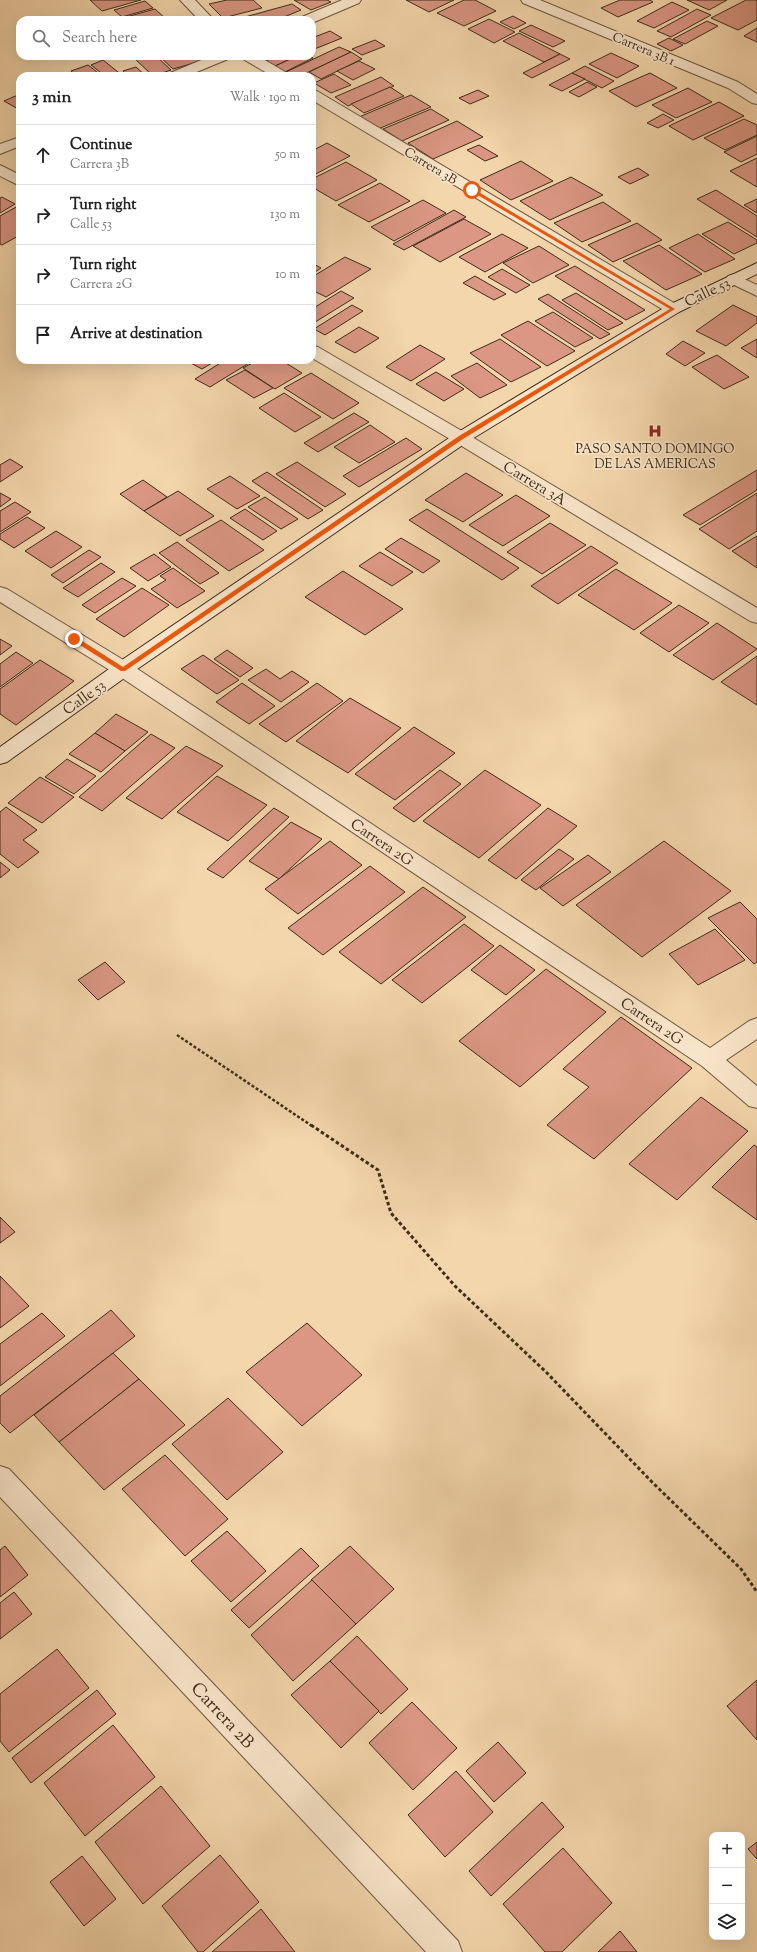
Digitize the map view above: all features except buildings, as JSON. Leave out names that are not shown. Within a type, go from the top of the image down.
[{"type":"street","points":[[187,0],[203,16]]},
{"type":"street","points":[[316,16],[354,0]]},
{"type":"street","name":"Carrera 3B 1","points":[[528,0],[733,85],[757,100]]},
{"type":"street","points":[[184,72],[213,60]]},
{"type":"street","points":[[255,60],[275,72]]},
{"type":"street","name":"Carrera 3B","points":[[316,96],[673,309]]},
{"type":"street","points":[[0,149],[16,143]]},
{"type":"street","points":[[0,170],[16,179]]},
{"type":"street","name":"Calle 53","points":[[0,757],[123,669],[461,438],[673,309],[757,268]]},
{"type":"street","points":[[734,279],[757,291]]},
{"type":"street","name":"Carrera 3A","points":[[316,353],[461,438],[757,617]]},
{"type":"street","name":"Carrera 2G","points":[[0,593],[123,669],[710,1060],[757,1100]]},
{"type":"street","points":[[710,1060],[757,1027]]},
{"type":"street","name":"Carrera 2B","points":[[0,1478],[447,1952]]},
{"type":"path","points":[[177,1035],[378,1170],[391,1213],[455,1286],[546,1372],[652,1482],[741,1569],[757,1592]]},
{"type":"place","name":"PASO SANTO DOMINGO DE LAS AMERICAS","points":[[655,431]]},
{"type":"route","points":[[74,639],[123,669],[461,438],[673,309],[472,190]]}]
